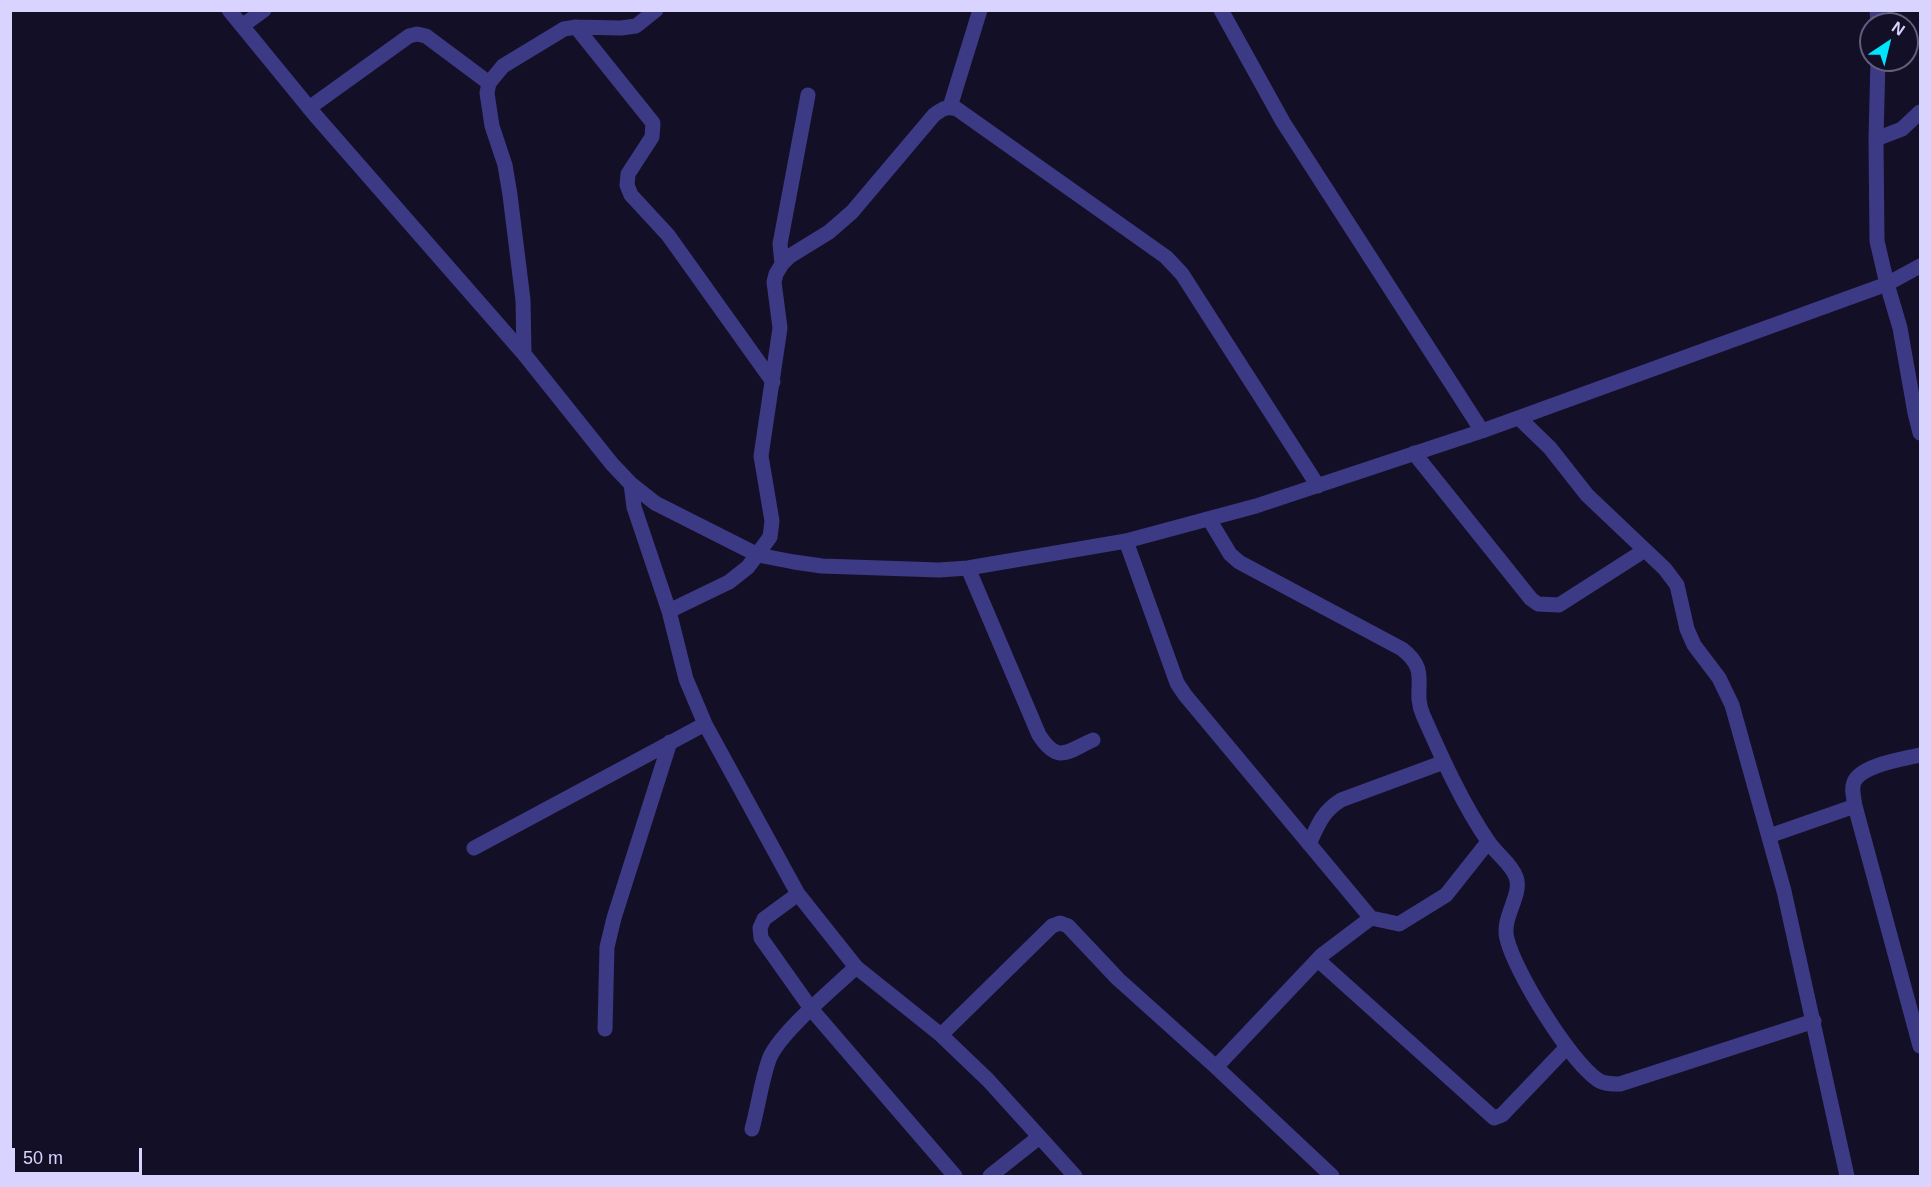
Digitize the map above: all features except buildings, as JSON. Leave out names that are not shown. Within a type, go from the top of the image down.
[{"type":"street","points":[[229,10],[309,108],[524,354],[612,464],[632,484],[656,503],[758,555],[822,566],[939,570],[968,568],[1126,541],[1209,519],[1318,486],[1519,418],[1887,284],[1920,266]]},
{"type":"street","points":[[242,26],[264,10]]},
{"type":"street","points":[[524,354],[523,300],[510,195],[505,165],[492,126],[487,93],[489,83],[503,66],[564,29],[636,26],[656,10]]},
{"type":"street","points":[[950,107],[980,10]]},
{"type":"street","points":[[1221,10],[1283,122],[1482,431]]},
{"type":"street","points":[[576,27],[653,123],[652,137],[628,174],[627,185],[631,195],[668,235],[772,382]]},
{"type":"street","points":[[309,108],[408,36],[417,34],[426,36],[489,83]]},
{"type":"street","points":[[1878,72],[1877,241],[1900,328],[1920,433]]},
{"type":"street","points":[[782,264],[780,244],[808,95]]},
{"type":"street","points":[[669,611],[729,582],[748,567],[770,537],[772,521],[761,456],[780,328],[774,282],[782,264],[790,256],[829,232],[852,212],[934,115],[944,108],[957,109],[1166,257],[1182,274],[1318,486]]},
{"type":"street","points":[[1876,140],[1902,129],[1920,112]]},
{"type":"street","points":[[1519,418],[1550,448],[1587,495],[1665,569],[1677,585],[1687,629],[1694,645],[1727,692],[1784,891],[1847,1176]]},
{"type":"street","points":[[1414,453],[1531,599],[1539,604],[1559,605],[1645,550]]},
{"type":"street","points":[[632,484],[634,507],[669,611],[687,679],[705,724],[798,894],[856,967],[941,1035],[988,1080],[1038,1138],[1075,1176]]},
{"type":"street","points":[[1209,519],[1230,554],[1239,562],[1402,649],[1411,656],[1420,675],[1419,702],[1422,712],[1444,762],[1488,842],[1511,868],[1518,883],[1508,915],[1507,939],[1527,987],[1567,1047],[1590,1073],[1600,1081],[1620,1084],[1814,1022]]},
{"type":"street","points":[[1126,541],[1176,683],[1371,918],[1399,924],[1446,895],[1488,842]]},
{"type":"street","points":[[968,568],[1039,735],[1046,746],[1055,753],[1062,753],[1092,740]]},
{"type":"street","points":[[474,848],[705,724]]},
{"type":"street","points":[[605,1029],[607,947],[670,742]]},
{"type":"street","points":[[1920,754],[1861,772],[1854,780],[1853,790],[1855,806],[1920,1046]]},
{"type":"street","points":[[1309,844],[1323,815],[1341,800],[1444,762]]},
{"type":"street","points":[[1769,837],[1855,806]]},
{"type":"street","points":[[798,894],[764,919],[760,928],[761,938],[812,1010],[955,1176]]},
{"type":"street","points":[[1216,1067],[1317,960],[1371,918]]},
{"type":"street","points":[[941,1035],[1052,926],[1060,923],[1068,926],[1118,979],[1332,1176]]},
{"type":"street","points":[[1317,960],[1494,1118],[1502,1115],[1567,1047]]},
{"type":"street","points":[[752,1129],[770,1058],[788,1033],[856,967]]},
{"type":"street","points":[[990,1176],[1038,1138]]}]
